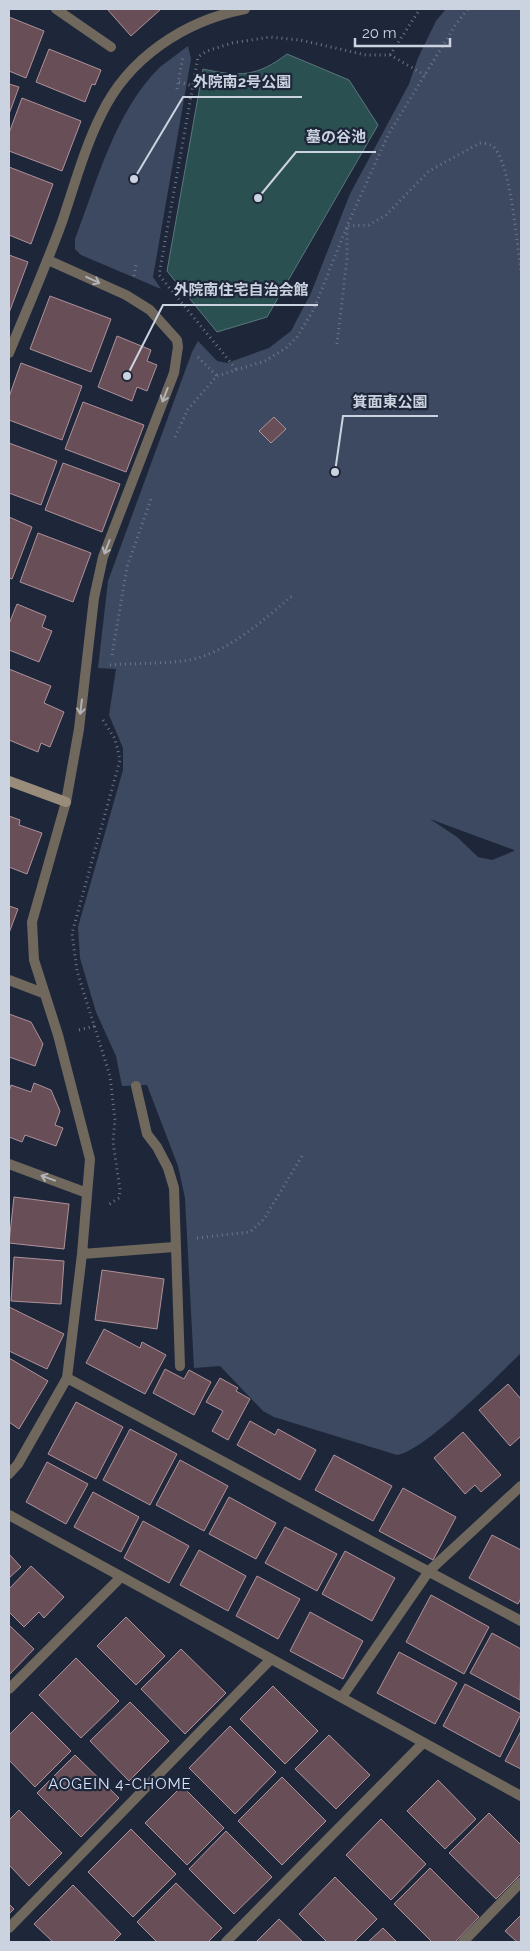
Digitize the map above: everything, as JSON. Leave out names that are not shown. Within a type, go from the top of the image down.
[{"type":"street","points":[[56,9],[111,47]]},
{"type":"street","points":[[9,353],[48,260],[101,115],[125,76],[171,36],[198,23],[245,9]]},
{"type":"street","points":[[9,1474],[18,1464],[67,1378],[82,1254],[90,1159],[58,1035],[34,960],[32,922],[66,802],[79,729],[94,598],[103,557],[174,374],[178,347],[177,340],[150,310],[126,295],[48,260]]},
{"type":"street","points":[[9,780],[66,802]]},
{"type":"street","points":[[9,980],[43,993]]},
{"type":"street","points":[[136,1086],[147,1134],[157,1146],[168,1168],[174,1188],[174,1247],[180,1366]]},
{"type":"street","points":[[9,1164],[88,1193]]},
{"type":"street","points":[[82,1254],[174,1247]]},
{"type":"street","points":[[67,1378],[521,1621]]},
{"type":"street","points":[[342,1698],[429,1571],[521,1486]]},
{"type":"street","points":[[9,1515],[521,1796]]},
{"type":"street","points":[[9,1689],[121,1576]]},
{"type":"street","points":[[9,1928],[271,1659]]},
{"type":"street","points":[[226,1942],[423,1743]]},
{"type":"street","points":[[463,1942],[521,1882]]},
{"type":"path","points":[[390,55],[420,9]]},
{"type":"path","points":[[171,445],[188,409],[217,376],[265,361],[286,348],[297,337],[314,309],[347,226],[388,135],[456,24],[468,9]]},
{"type":"path","points":[[171,36],[183,56],[177,89]]},
{"type":"path","points":[[236,370],[159,275],[198,57],[208,51],[232,43],[270,37],[300,40],[366,55],[390,55],[425,76]]},
{"type":"path","points":[[179,82],[193,86]]},
{"type":"path","points":[[347,226],[369,225],[386,215],[428,170],[480,143],[492,146],[501,158],[510,190],[521,271]]},
{"type":"path","points":[[337,344],[347,259],[347,226]]},
{"type":"path","points":[[134,278],[136,265]]},
{"type":"path","points":[[109,674],[127,567],[154,491]]},
{"type":"path","points":[[110,665],[184,661],[212,653],[251,630],[293,595]]},
{"type":"path","points":[[86,1210],[112,1204],[120,1198],[113,1142],[115,1120],[110,1076],[77,971],[72,933],[120,760],[115,739],[102,722],[104,712]]},
{"type":"path","points":[[190,1238],[250,1232],[264,1218],[302,1156]]},
{"type":"shaded area","points":[[446,9],[521,9],[521,1353],[461,1411],[425,1441],[397,1455],[274,1417],[263,1411],[220,1366],[194,1368],[185,1198],[178,1166],[147,1085],[122,1086],[116,1056],[96,1012],[80,958],[78,927],[123,770],[123,748],[109,715],[116,669],[98,668],[108,581],[192,352],[198,341],[217,361],[227,363],[269,348],[291,331],[311,293],[350,194],[409,84],[418,58],[436,21]],"holes":[[[430,819],[514,850],[492,860],[478,857],[457,837]]]},
{"type":"shaded area","points":[[188,46],[191,59],[153,277],[161,289],[81,255],[75,249],[75,239],[109,148],[131,104],[160,67]]},
{"type":"shaded area","points":[[287,54],[349,80],[378,125],[267,317],[217,332],[167,271],[203,69],[237,74],[247,73],[266,67]]},
{"type":"building","points":[[107,9],[161,9],[131,36]]},
{"type":"building","points":[[9,17],[44,31],[26,78],[9,71]]},
{"type":"building","points":[[49,49],[101,70],[95,85],[92,84],[85,102],[36,82]]},
{"type":"building","points":[[9,84],[19,87],[9,114]]},
{"type":"building","points":[[22,98],[81,121],[62,171],[9,151],[9,133]]},
{"type":"building","points":[[9,167],[53,184],[31,244],[9,235]]},
{"type":"building","points":[[9,255],[28,262],[9,313]]},
{"type":"building","points":[[50,296],[111,319],[91,372],[30,349]]},
{"type":"building","points":[[117,336],[151,350],[147,361],[157,365],[147,391],[137,387],[132,401],[98,387]]},
{"type":"building","points":[[21,363],[82,386],[62,440],[9,420],[9,397]]},
{"type":"building","points":[[83,402],[144,425],[126,472],[65,449]]},
{"type":"building","points":[[274,417],[286,429],[271,443],[259,431]]},
{"type":"building","points":[[9,443],[57,461],[41,505],[9,493]]},
{"type":"building","points":[[63,463],[120,484],[102,532],[45,510]]},
{"type":"building","points":[[9,517],[32,527],[12,579],[9,578]]},
{"type":"building","points":[[38,533],[91,553],[73,602],[20,582]]},
{"type":"building","points":[[17,604],[46,616],[42,627],[52,631],[39,662],[9,650],[9,624]]},
{"type":"building","points":[[9,669],[51,686],[44,703],[64,712],[50,747],[41,743],[38,752],[9,740]]},
{"type":"building","points":[[9,816],[20,820],[19,825],[42,833],[27,874],[9,867]]},
{"type":"building","points":[[9,906],[18,909],[9,933]]},
{"type":"building","points":[[9,1014],[31,1022],[43,1044],[35,1066],[9,1057]]},
{"type":"building","points":[[34,1083],[51,1090],[60,1111],[55,1125],[63,1128],[56,1146],[25,1135],[22,1142],[9,1137],[9,1092],[11,1085],[31,1092]]},
{"type":"building","points":[[14,1197],[69,1204],[64,1249],[9,1243]]},
{"type":"building","points":[[14,1257],[64,1261],[61,1304],[11,1301]]},
{"type":"building","points":[[102,1270],[164,1279],[157,1329],[95,1320]]},
{"type":"building","points":[[9,1307],[64,1334],[47,1369],[9,1351]]},
{"type":"building","points":[[104,1329],[140,1348],[142,1342],[166,1355],[145,1394],[86,1363]]},
{"type":"building","points":[[9,1358],[48,1381],[19,1429],[9,1422]]},
{"type":"building","points":[[165,1369],[184,1379],[189,1370],[211,1382],[194,1415],[153,1393]]},
{"type":"building","points":[[220,1378],[238,1388],[236,1391],[250,1399],[228,1440],[212,1431],[223,1411],[206,1402]]},
{"type":"building","points":[[508,1384],[521,1399],[521,1438],[510,1446],[479,1410]]},
{"type":"building","points":[[76,1402],[123,1427],[96,1479],[48,1454]]},
{"type":"building","points":[[250,1421],[275,1435],[278,1429],[316,1450],[300,1480],[237,1445]]},
{"type":"building","points":[[130,1429],[177,1454],[150,1505],[103,1480]]},
{"type":"building","points":[[463,1432],[501,1475],[481,1492],[475,1485],[465,1494],[434,1458]]},
{"type":"building","points":[[334,1455],[392,1486],[373,1521],[315,1490]]},
{"type":"building","points":[[180,1460],[228,1486],[204,1531],[156,1505]]},
{"type":"building","points":[[47,1462],[88,1484],[66,1524],[26,1502]]},
{"type":"building","points":[[403,1488],[456,1517],[433,1560],[379,1531]]},
{"type":"building","points":[[93,1492],[139,1517],[121,1552],[74,1527]]},
{"type":"building","points":[[229,1497],[276,1523],[256,1559],[209,1534]]},
{"type":"building","points":[[143,1521],[189,1546],[169,1583],[124,1558]]},
{"type":"building","points":[[285,1527],[337,1554],[317,1591],[265,1563]]},
{"type":"building","points":[[492,1535],[521,1550],[521,1598],[518,1604],[469,1578]]},
{"type":"building","points":[[199,1550],[246,1576],[228,1611],[180,1585]]},
{"type":"building","points":[[345,1551],[395,1578],[372,1621],[322,1594]]},
{"type":"building","points":[[9,1554],[21,1567],[9,1578]]},
{"type":"building","points":[[31,1566],[64,1597],[44,1618],[39,1612],[24,1627],[9,1612],[9,1589]]},
{"type":"building","points":[[257,1576],[300,1599],[278,1639],[236,1616]]},
{"type":"building","points":[[431,1595],[489,1627],[464,1674],[406,1642]]},
{"type":"building","points":[[310,1612],[363,1641],[343,1679],[290,1651]]},
{"type":"building","points":[[126,1617],[165,1656],[136,1685],[97,1646]]},
{"type":"building","points":[[9,1625],[34,1649],[9,1675]]},
{"type":"building","points":[[492,1633],[521,1649],[520,1700],[470,1673]]},
{"type":"building","points":[[181,1649],[226,1693],[185,1734],[141,1689]]},
{"type":"building","points":[[399,1652],[457,1683],[435,1724],[377,1693]]},
{"type":"building","points":[[76,1658],[119,1701],[81,1738],[39,1695]]},
{"type":"building","points":[[465,1684],[521,1714],[500,1757],[443,1726]]},
{"type":"building","points":[[273,1686],[318,1731],[285,1764],[240,1719]]},
{"type":"building","points":[[130,1702],[169,1741],[129,1781],[90,1741]]},
{"type":"building","points":[[32,1712],[71,1751],[35,1787],[9,1760],[9,1735]]},
{"type":"building","points":[[230,1726],[276,1772],[235,1814],[189,1768]]},
{"type":"building","points":[[521,1731],[521,1769],[505,1761]]},
{"type":"building","points":[[329,1735],[370,1775],[336,1809],[295,1769]]},
{"type":"building","points":[[75,1755],[119,1798],[81,1837],[37,1793]]},
{"type":"building","points":[[282,1777],[326,1821],[282,1865],[238,1821]]},
{"type":"building","points":[[438,1780],[476,1819],[445,1849],[407,1811]]},
{"type":"building","points":[[182,1786],[224,1828],[187,1865],[145,1823]]},
{"type":"building","points":[[19,1810],[62,1853],[29,1886],[9,1865],[9,1820]]},
{"type":"building","points":[[489,1813],[521,1845],[521,1874],[496,1899],[449,1853]]},
{"type":"building","points":[[381,1819],[426,1864],[391,1900],[346,1855]]},
{"type":"building","points":[[131,1829],[176,1874],[133,1917],[88,1872]]},
{"type":"building","points":[[226,1831],[272,1877],[234,1914],[189,1869]]},
{"type":"building","points":[[430,1868],[479,1917],[455,1942],[432,1942],[394,1904]]},
{"type":"building","points":[[335,1877],[377,1919],[354,1942],[327,1942],[299,1914]]},
{"type":"building","points":[[176,1883],[222,1928],[208,1942],[157,1942],[137,1922]]},
{"type":"building","points":[[73,1885],[121,1934],[113,1942],[53,1942],[34,1924]]},
{"type":"building","points":[[9,1904],[14,1909],[9,1914]]},
{"type":"building","points":[[521,1915],[521,1942],[517,1942],[505,1931]]},
{"type":"building","points":[[279,1919],[303,1942],[256,1942]]},
{"type":"building","points":[[383,1928],[397,1942],[368,1942]]},
{"type":"place","name":"外院南2号公園","points":[[134,179]]},
{"type":"place","name":"墓の谷池","points":[[258,198]]},
{"type":"place","name":"外院南住宅自治会館","points":[[127,376]]},
{"type":"place","name":"箕面東公園","points":[[335,472]]},
{"type":"district","name":"AOGEIN 4-CHOME","points":[[120,1784]]}]
